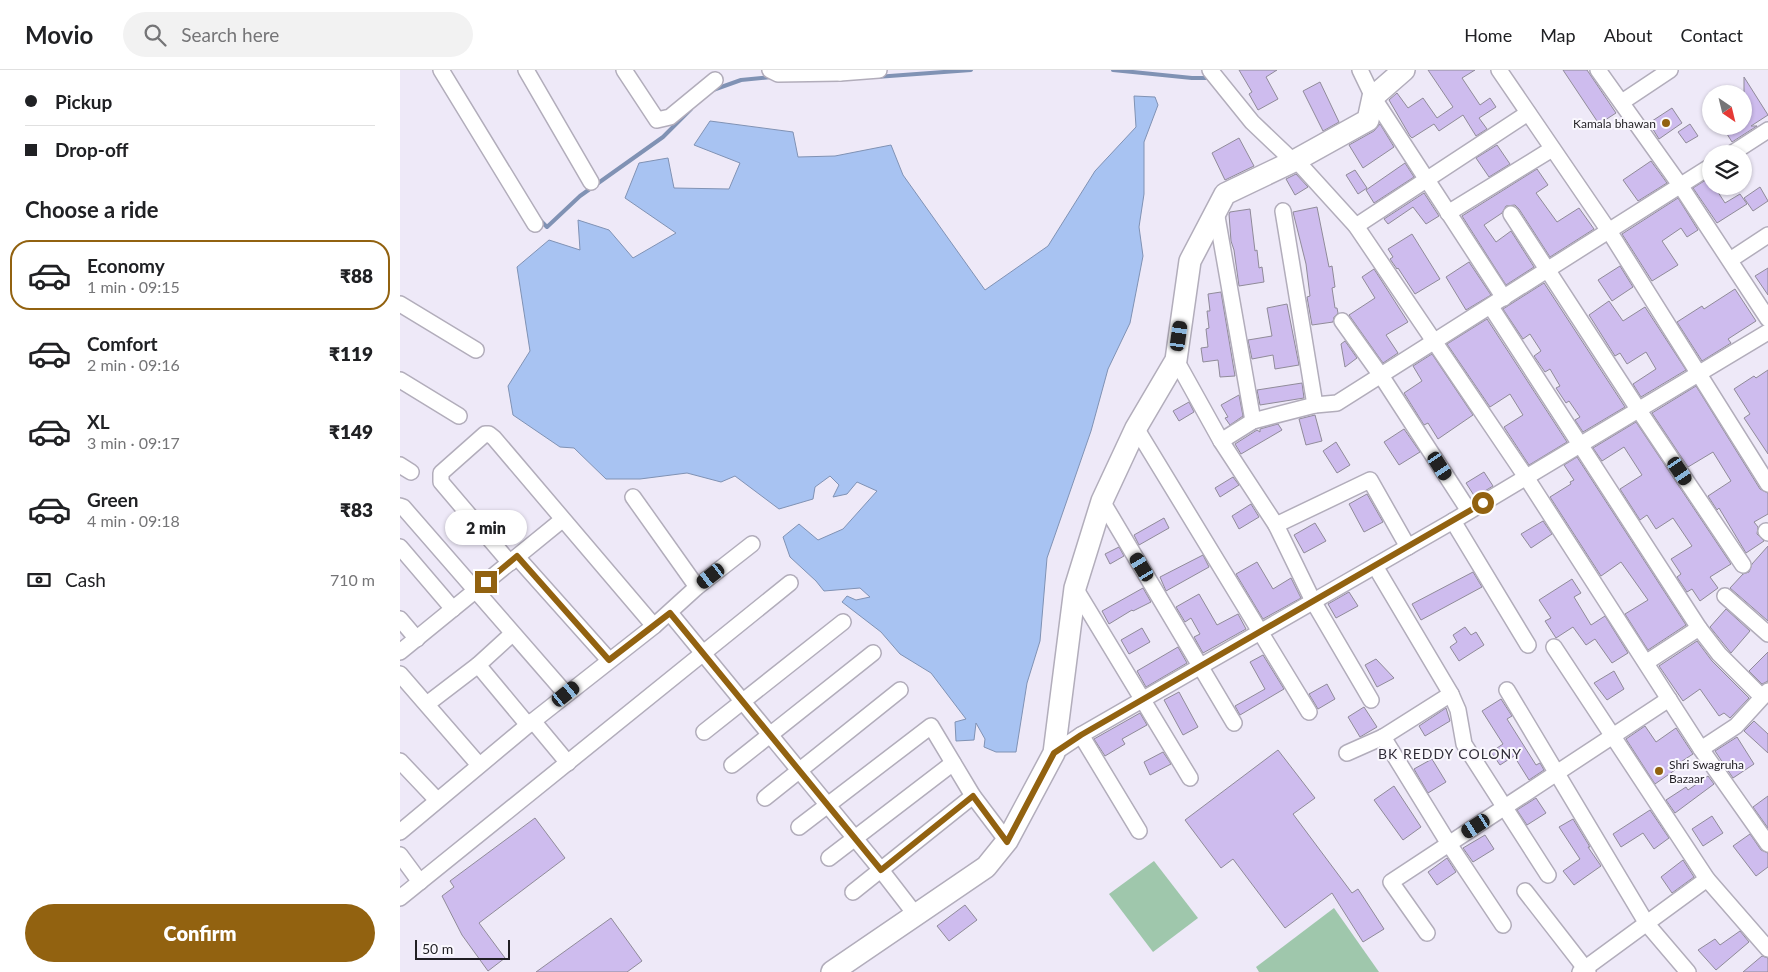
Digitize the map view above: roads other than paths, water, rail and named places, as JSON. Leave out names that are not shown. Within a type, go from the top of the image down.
[{"type":"street","points":[[441,70],[536,224]]},
{"type":"street","points":[[526,70],[591,182]]},
{"type":"street","points":[[624,70],[658,120],[670,117],[715,80]]},
{"type":"street","points":[[770,70],[778,74],[879,70]]},
{"type":"street","points":[[1210,70],[1252,122],[1294,161],[1356,226],[1526,477],[1647,662],[1669,699],[1768,844]]},
{"type":"street","points":[[1360,70],[1373,97],[1504,298]]},
{"type":"street","points":[[832,972],[986,867],[1007,842],[1054,753],[1075,588],[1102,501],[1136,428],[1176,360],[1190,261],[1225,194],[1294,161],[1368,120],[1373,97],[1404,70]]},
{"type":"street","points":[[1499,70],[1608,232],[1768,484]]},
{"type":"street","points":[[1598,70],[1680,185],[1768,319]]},
{"type":"street","points":[[1622,102],[1670,70]]},
{"type":"street","points":[[1356,226],[1528,113]]},
{"type":"street","points":[[1745,145],[1768,130]]},
{"type":"street","points":[[1448,213],[1552,149]]},
{"type":"street","points":[[1221,440],[1253,421],[1315,404],[1337,404],[1702,172]]},
{"type":"street","points":[[1216,210],[1253,421]]},
{"type":"street","points":[[1283,211],[1315,404]]},
{"type":"street","points":[[1511,214],[1638,409],[1743,565]]},
{"type":"street","points":[[1730,260],[1768,235]]},
{"type":"street","points":[[400,304],[476,350]]},
{"type":"street","points":[[1491,307],[1699,628],[1719,654],[1765,694],[1736,726],[1702,749]]},
{"type":"street","points":[[1342,321],[1382,377],[1469,511]]},
{"type":"street","points":[[1054,753],[1081,735],[1453,521],[1768,332]]},
{"type":"street","points":[[1176,360],[1221,440],[1276,525],[1313,601],[1371,700]]},
{"type":"street","points":[[400,380],[459,416]]},
{"type":"street","points":[[1136,428],[1309,712]]},
{"type":"street","points":[[609,660],[441,482],[441,472],[485,434],[489,434],[494,438],[654,626]]},
{"type":"street","points":[[1276,525],[1370,480],[1408,547]]},
{"type":"street","points":[[633,497],[697,587]]},
{"type":"street","points":[[1102,501],[1234,723]]},
{"type":"street","points":[[400,506],[566,694]]},
{"type":"street","points":[[400,652],[562,520]]},
{"type":"street","points":[[1453,521],[1528,645]]},
{"type":"street","points":[[400,832],[530,723],[654,626],[697,587],[752,544]]},
{"type":"street","points":[[400,547],[453,610]]},
{"type":"street","points":[[1375,566],[1450,694],[1458,710],[1464,744],[1548,875]]},
{"type":"street","points":[[400,898],[790,583]]},
{"type":"street","points":[[1075,588],[1190,778]]},
{"type":"street","points":[[1725,596],[1768,634]]},
{"type":"street","points":[[670,613],[915,914]]},
{"type":"street","points":[[400,619],[417,639]]},
{"type":"street","points":[[704,732],[843,622]]},
{"type":"street","points":[[1647,662],[1699,628]]},
{"type":"street","points":[[427,704],[478,665],[512,634]]},
{"type":"street","points":[[1554,647],[1612,738],[1707,879],[1768,949]]},
{"type":"street","points":[[732,766],[874,653]]},
{"type":"street","points":[[478,665],[568,763]]},
{"type":"street","points":[[400,674],[479,765]]},
{"type":"street","points":[[766,798],[900,690]]},
{"type":"street","points":[[1507,690],[1647,924],[1688,972]]},
{"type":"street","points":[[1347,753],[1383,737],[1450,694]]},
{"type":"street","points":[[1427,933],[1391,882],[1669,699]]},
{"type":"street","points":[[799,827],[931,726],[973,796],[1007,842]]},
{"type":"street","points":[[1081,735],[1139,831]]},
{"type":"street","points":[[1383,737],[1449,844],[1503,925]]},
{"type":"street","points":[[400,761],[437,800]]},
{"type":"street","points":[[829,858],[953,763]]},
{"type":"street","points":[[853,892],[973,796]]},
{"type":"street","points":[[400,855],[420,882]]},
{"type":"street","points":[[1525,891],[1584,971],[1707,879]]},
{"type":"water","points":[[1134,96],[1155,97],[1158,105],[1144,142],[1144,194],[1139,227],[1143,256],[1130,323],[1108,369],[1091,431],[1047,558],[1040,641],[1027,683],[1016,752],[996,752],[984,747],[985,739],[976,723],[974,740],[956,741],[955,722],[966,719],[931,673],[900,654],[881,632],[842,602],[847,596],[856,600],[870,597],[860,588],[824,591],[790,557],[783,537],[799,524],[818,540],[843,529],[877,491],[857,482],[847,494],[833,497],[839,485],[830,476],[815,487],[813,499],[779,509],[735,476],[721,482],[687,473],[640,479],[606,479],[574,448],[560,447],[513,415],[508,386],[530,351],[517,267],[549,240],[580,250],[578,220],[609,230],[633,258],[676,233],[625,198],[639,163],[668,158],[674,188],[729,189],[740,163],[694,145],[710,121],[793,132],[798,157],[835,156],[891,145],[903,175],[985,290],[1048,246],[1095,171],[1136,127]]},
{"type":"waterway","points":[[876,77],[971,70]]},
{"type":"waterway","points":[[1113,70],[1210,78]]},
{"type":"waterway","points":[[713,90],[741,80],[772,77]]},
{"type":"waterway","points":[[539,219],[547,227],[580,196],[663,137],[691,109]]},
{"type":"place","name":"Kamala bhawan","points":[[1666,123]]},
{"type":"place","name":"Shri Swagruha Bazaar","points":[[1659,771]]},
{"type":"district","name":"BK REDDY COLONY","points":[[1450,753]]}]
